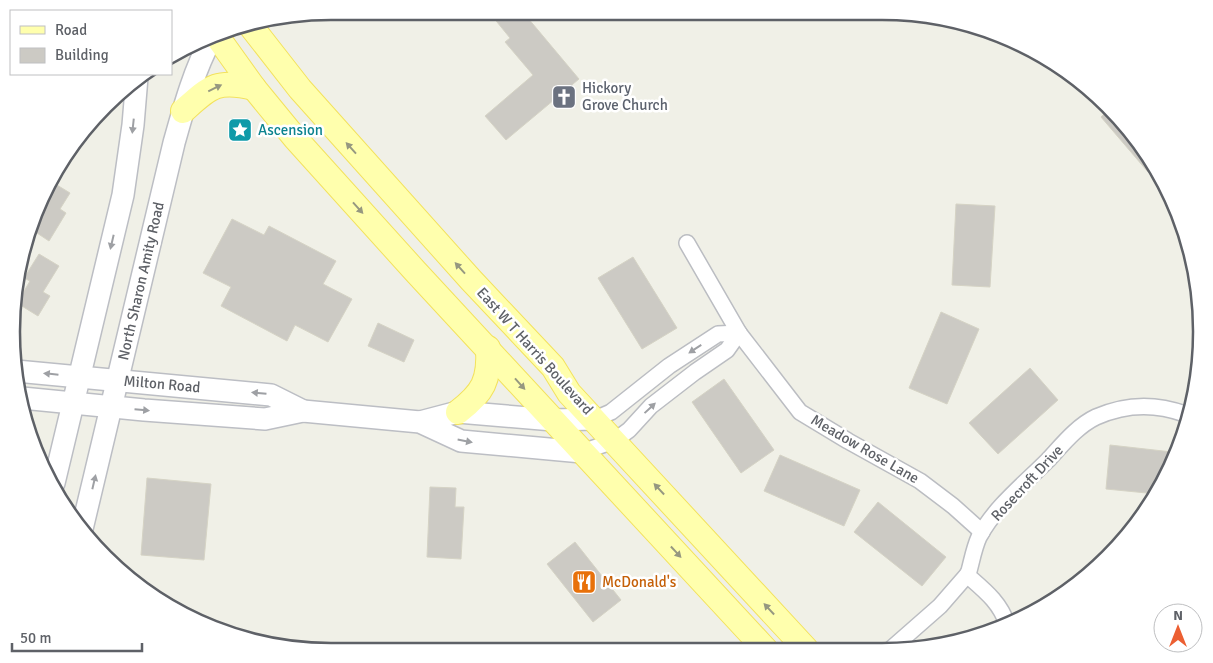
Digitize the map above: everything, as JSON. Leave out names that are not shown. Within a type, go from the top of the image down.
[{"type":"main road","name":"East W T Harris Boulevard","points":[[254,30],[340,136],[553,367],[569,392],[800,643]]},
{"type":"main road","points":[[220,41],[254,88],[295,138],[415,271],[759,643]]},
{"type":"main road","points":[[183,111],[212,88],[223,84],[235,84],[254,88]]},
{"type":"main road","points":[[458,412],[478,395],[484,384],[488,375],[488,348]]},
{"type":"street","name":"North Sharon Amity Road","points":[[84,521],[183,111],[207,46]]},
{"type":"street","points":[[56,476],[123,195],[132,135],[136,89]]},
{"type":"street","name":"Meadow Rose Lane","points":[[687,242],[739,333],[800,412],[920,481],[953,506],[982,532]]},
{"type":"street","points":[[595,419],[611,412],[669,366],[718,334],[739,333]]},
{"type":"street","points":[[582,452],[614,441],[652,406],[695,372],[727,350],[739,333]]},
{"type":"street","name":"Milton Road","points":[[23,372],[272,394],[303,411]]},
{"type":"street","name":"Milton Road","points":[[28,399],[265,419],[303,411],[420,422],[461,441],[582,452]]},
{"type":"street","name":"Rosecroft Drive","points":[[899,642],[940,606],[969,571],[974,549],[982,532],[996,512],[1084,423],[1109,412],[1132,406],[1151,406],[1182,413]]},
{"type":"street","name":"Milton Road","points":[[420,422],[458,412],[553,420],[595,419]]},
{"type":"street","points":[[966,575],[993,598],[1000,607],[1004,618]]},
{"type":"building","points":[[495,20],[530,20],[579,79],[506,140],[485,116],[533,75],[505,42],[510,38]]},
{"type":"building","points":[[1104,114],[1116,126],[1141,158],[1149,172],[1148,172],[1101,117]]},
{"type":"building","points":[[57,185],[70,193],[60,209],[66,213],[49,241],[36,233]]},
{"type":"building","points":[[956,204],[995,206],[990,287],[952,285]]},
{"type":"building","points":[[232,219],[264,235],[269,226],[336,261],[323,284],[352,299],[328,342],[295,325],[287,341],[221,306],[231,287],[203,273]]},
{"type":"building","points":[[39,254],[59,266],[43,292],[50,296],[38,316],[22,306],[23,293],[30,281],[25,278]]},
{"type":"building","points":[[633,257],[677,328],[642,349],[598,278]]},
{"type":"building","points":[[941,312],[979,329],[947,404],[909,388]]},
{"type":"building","points":[[378,323],[414,340],[404,362],[368,346]]},
{"type":"building","points":[[1030,368],[1058,400],[998,454],[969,423]]},
{"type":"building","points":[[724,379],[774,450],[741,473],[692,402]]},
{"type":"building","points":[[1110,445],[1169,452],[1148,493],[1106,489]]},
{"type":"building","points":[[780,455],[860,490],[844,526],[764,491]]},
{"type":"building","points":[[147,478],[211,484],[204,560],[141,555]]},
{"type":"building","points":[[430,487],[456,488],[455,507],[464,507],[461,559],[427,557]]},
{"type":"building","points":[[878,502],[946,557],[922,586],[854,532]]},
{"type":"building","name":"McDonald's","points":[[575,542],[621,600],[593,622],[547,564]]},
{"type":"place","name":"Hickory Grove Church","points":[[564,97]]},
{"type":"place","name":"Ascension","points":[[240,130]]},
{"type":"place","name":"McDonald's","points":[[584,582]]}]
